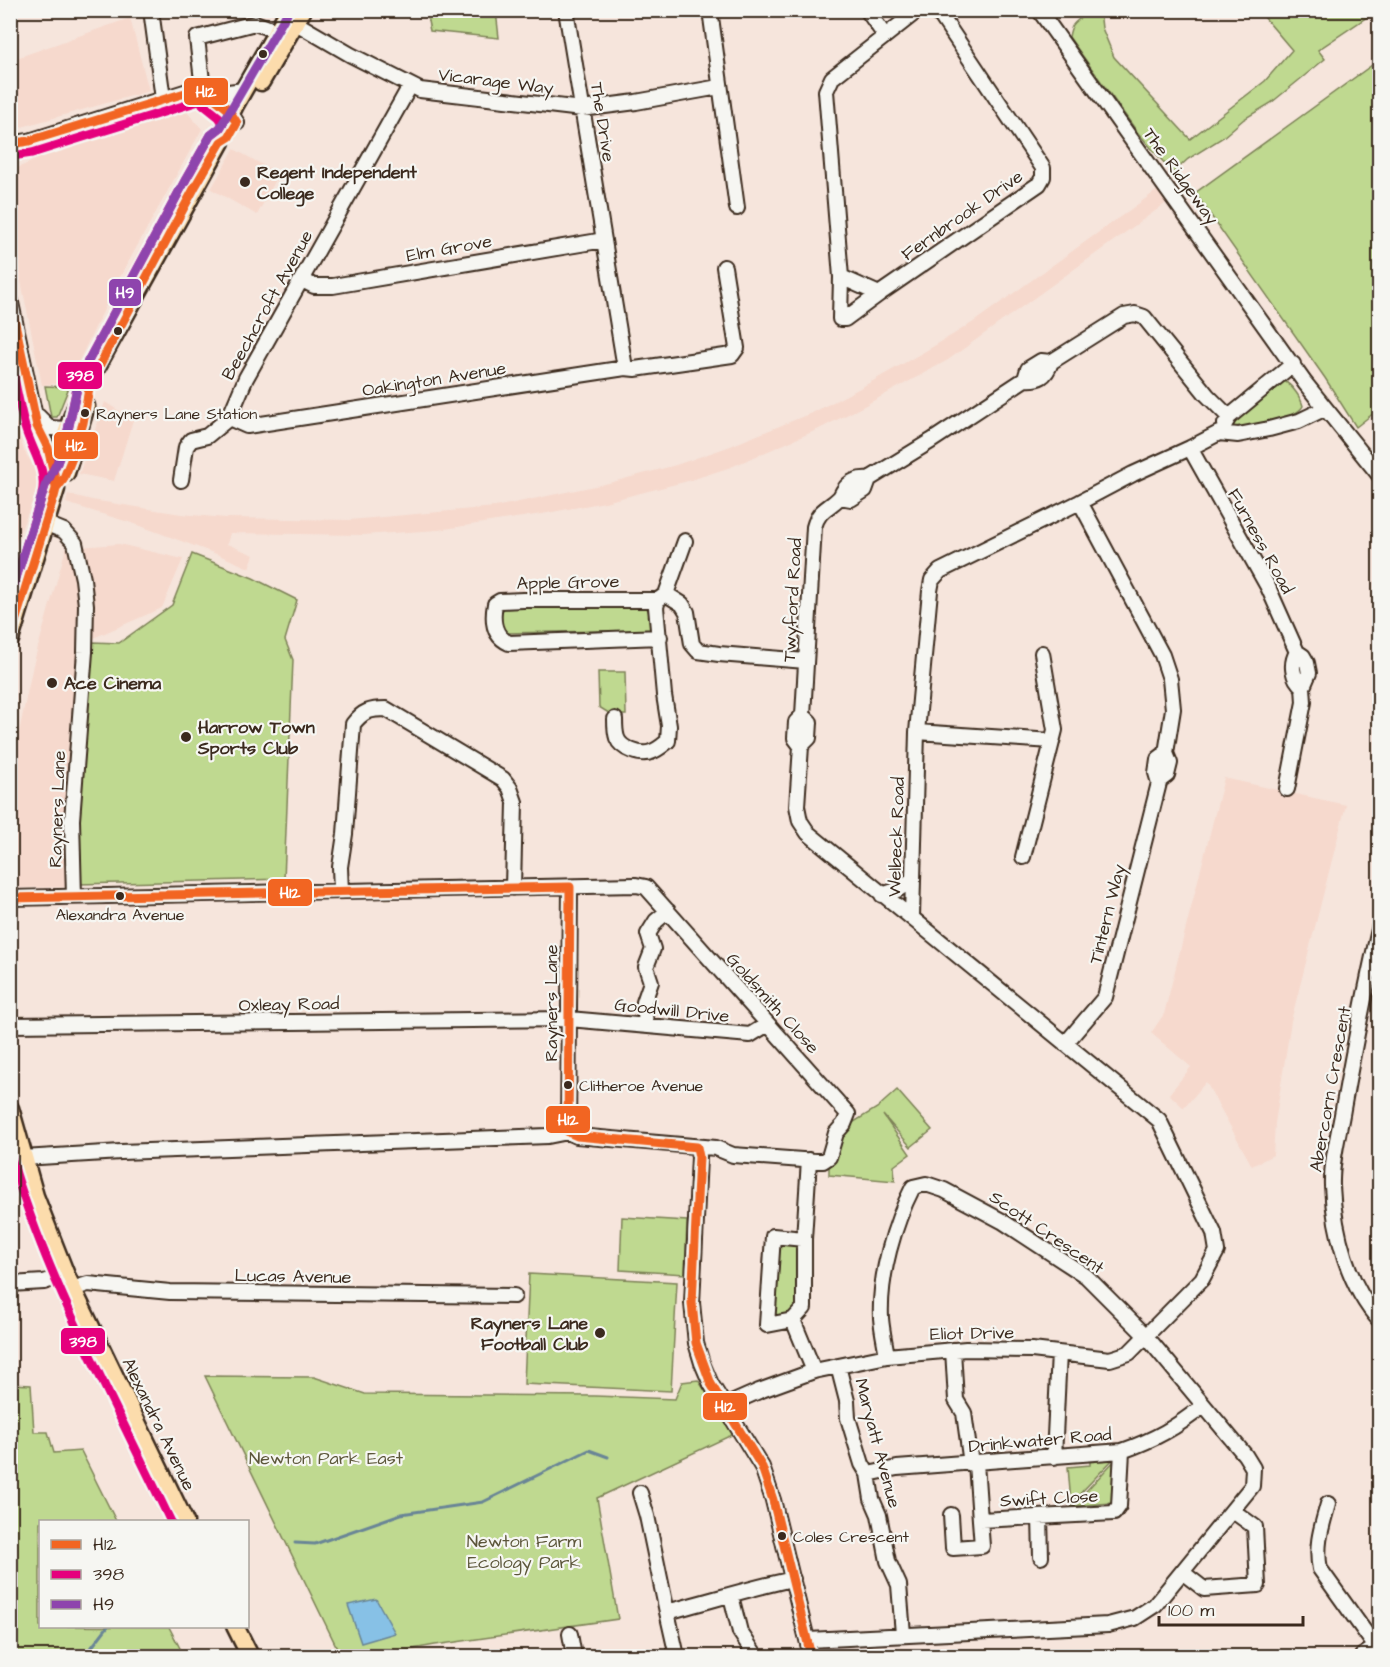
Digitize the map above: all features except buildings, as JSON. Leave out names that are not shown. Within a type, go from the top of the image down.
[{"type":"main road","points":[[234,118],[244,90],[290,19]]},
{"type":"main road","points":[[10,640],[14,615],[46,524],[80,399],[221,142],[222,132],[234,118],[290,19]]},
{"type":"main road","points":[[56,483],[64,479],[80,430],[74,425]]},
{"type":"main road","name":"Alexandra Avenue","points":[[10,1108],[18,1155],[69,1282],[185,1520]]},
{"type":"main road","points":[[237,1628],[250,1656]]},
{"type":"street","points":[[151,10],[163,99]]},
{"type":"street","name":"The Drive","points":[[566,10],[625,368]]},
{"type":"street","points":[[710,10],[737,208]]},
{"type":"street","points":[[867,10],[885,36]]},
{"type":"street","name":"Fernbrook Drive","points":[[926,10],[918,11],[832,78],[826,92],[841,277],[840,319],[845,319],[1039,184],[1043,177],[1042,168],[941,16],[931,10]]},
{"type":"street","name":"The Ridgeway","points":[[1039,10],[1324,409],[1380,476]]},
{"type":"street","name":"Vicarage Way","points":[[203,89],[197,38],[255,23],[290,19],[420,90],[582,110],[719,87]]},
{"type":"street","name":"Beechcroft Avenue","points":[[229,418],[246,378],[410,86]]},
{"type":"street","points":[[13,147],[194,89],[228,92],[244,90]]},
{"type":"street","points":[[203,89],[234,118]]},
{"type":"street","name":"Elm Grove","points":[[302,280],[314,286],[333,286],[604,240]]},
{"type":"street","name":"Oakington Avenue","points":[[229,418],[247,426],[625,368],[635,369],[732,355],[737,348],[724,267]]},
{"type":"street","points":[[841,277],[879,294]]},
{"type":"street","points":[[10,298],[37,426],[48,448],[56,483]]},
{"type":"street","name":"Twyford Road","points":[[912,917],[808,833],[800,821],[797,806],[801,746],[809,738],[810,722],[803,715],[814,527],[817,517],[824,508],[840,497],[851,499],[865,490],[869,479],[1025,379],[1036,380],[1048,372],[1051,362],[1124,316],[1134,314],[1144,317],[1229,417]]},
{"type":"street","points":[[1219,433],[1229,417],[1293,364]]},
{"type":"street","name":"Welbeck Road","points":[[1146,1336],[1202,1279],[1217,1251],[1214,1233],[1159,1120],[912,917],[911,881],[917,732],[932,580],[940,571],[1132,474],[1219,433],[1238,435],[1269,429],[1299,421],[1324,409]]},
{"type":"street","points":[[36,414],[50,428],[74,425]]},
{"type":"street","points":[[180,480],[186,447],[191,440],[196,440],[216,430],[229,418]]},
{"type":"street","name":"Furness Road","points":[[1190,448],[1268,587],[1297,652],[1307,663],[1309,673],[1303,687],[1304,702],[1287,789]]},
{"type":"street","name":"Tintern Way","points":[[1065,1044],[1105,997],[1159,781],[1167,775],[1169,768],[1170,763],[1166,753],[1173,710],[1170,680],[1162,655],[1080,502]]},
{"type":"street","name":"Rayners Lane","points":[[46,524],[64,531],[75,543],[86,605],[85,652],[72,820],[74,897]]},
{"type":"street","points":[[615,719],[617,738],[620,744],[629,749],[653,752],[668,741],[669,726],[656,607],[685,541]]},
{"type":"street","points":[[662,597],[682,604],[687,612],[692,644],[698,651],[806,661]]},
{"type":"street","name":"Apple Grove","points":[[660,638],[509,643],[497,635],[494,610],[495,604],[500,601],[662,597]]},
{"type":"street","points":[[1023,857],[1055,730],[1042,653]]},
{"type":"street","points":[[341,891],[340,867],[345,834],[353,724],[361,714],[372,709],[386,709],[503,779],[510,788],[515,802],[513,888]]},
{"type":"street","points":[[917,732],[1052,741]]},
{"type":"street","points":[[882,895],[897,890],[911,881]]},
{"type":"street","name":"Goldsmith Close","points":[[570,887],[641,885],[650,890],[849,1114],[836,1133],[829,1157],[823,1161],[809,1160]]},
{"type":"street","points":[[10,898],[570,887]]},
{"type":"street","name":"Rayners Lane","points":[[568,1132],[570,887]]},
{"type":"street","points":[[646,1024],[644,1002],[651,982],[646,968],[653,949],[648,934],[656,921],[669,914]]},
{"type":"street","name":"Abercorn Crescent","points":[[1380,925],[1358,1024],[1332,1183],[1334,1214],[1347,1262],[1361,1294],[1380,1321]]},
{"type":"street","name":"Goodwill Drive","points":[[569,1019],[750,1035],[768,1024]]},
{"type":"street","name":"Oxleay Road","points":[[10,1025],[569,1019]]},
{"type":"street","points":[[18,1155],[548,1136],[568,1132],[577,1136],[716,1148],[733,1155],[809,1160],[804,1239],[804,1308],[792,1320],[767,1325],[773,1236],[804,1239]]},
{"type":"street","points":[[697,1148],[699,1157],[693,1325],[702,1363],[711,1384],[762,1467],[773,1500],[811,1656]]},
{"type":"street","name":"Scott Crescent","points":[[888,1356],[881,1318],[890,1246],[913,1187],[926,1184],[944,1190],[1002,1221],[1086,1276],[1146,1336]]},
{"type":"street","name":"Lucas Avenue","points":[[10,1284],[69,1282],[170,1292],[514,1296]]},
{"type":"street","points":[[792,1320],[814,1371]]},
{"type":"street","points":[[807,1640],[1108,1624],[1135,1618],[1155,1605],[1252,1486],[1253,1468],[1146,1336]]},
{"type":"street","name":"Eliot Drive","points":[[725,1406],[814,1371],[888,1356],[953,1350],[1032,1350],[1110,1359],[1128,1353],[1146,1336]]},
{"type":"street","name":"Swift Close","points":[[953,1350],[956,1400],[964,1413],[974,1464],[980,1520],[1114,1513],[1119,1506],[1122,1451]]},
{"type":"street","points":[[1054,1457],[1059,1353]]},
{"type":"street","name":"Maryatt Avenue","points":[[838,1366],[847,1401],[848,1418],[862,1464],[868,1474],[888,1561],[899,1585],[903,1634]]},
{"type":"street","name":"Drinkwater Road","points":[[868,1474],[897,1468],[974,1464],[1122,1451],[1145,1443],[1179,1426],[1203,1406]]},
{"type":"street","points":[[640,1493],[677,1656]]},
{"type":"street","points":[[1328,1504],[1318,1540],[1317,1556],[1320,1569],[1378,1645],[1362,1656]]},
{"type":"street","points":[[1182,1572],[1204,1589],[1258,1585],[1255,1527],[1233,1511]]},
{"type":"street","points":[[951,1515],[953,1548],[982,1546],[980,1520]]},
{"type":"street","points":[[1040,1517],[1041,1557]]},
{"type":"street","points":[[667,1612],[731,1596],[746,1589],[793,1579]]},
{"type":"street","points":[[731,1596],[740,1632],[756,1656]]},
{"type":"street","points":[[570,1634],[574,1656]]},
{"type":"shaded area","points":[[130,18],[149,91],[11,130],[11,60]]},
{"type":"shaded area","points":[[184,109],[202,129],[119,279],[68,383],[42,385],[21,281],[17,168],[107,130]]},
{"type":"shaded area","name":"Regent Independent College","points":[[234,149],[279,174],[257,215],[211,189]]},
{"type":"shaded area","points":[[1159,189],[1169,201],[948,360],[819,429],[731,467],[688,481],[605,502],[438,530],[363,535],[230,533],[227,544],[254,555],[249,568],[135,524],[66,503],[68,494],[181,514],[226,518],[349,520],[495,507],[609,483],[676,465],[728,447],[814,412],[929,349],[972,323]]},
{"type":"shaded area","points":[[10,401],[24,451],[41,477],[11,554]]},
{"type":"shaded area","points":[[105,402],[133,420],[114,481],[79,474]]},
{"type":"shaded area","points":[[119,544],[183,559],[162,608],[82,643],[69,738],[68,887],[15,888],[12,821],[13,761],[33,665],[66,548]]},
{"type":"shaded area","points":[[1224,778],[1346,805],[1291,1021],[1275,1123],[1273,1155],[1252,1166],[1206,1082],[1184,1108],[1169,1094],[1191,1067],[1151,1033],[1164,1014]]},
{"type":"green space","points":[[426,11],[496,11],[499,38],[430,31]]},
{"type":"green space","points":[[1087,11],[1100,11],[1102,28],[1114,57],[1190,139],[1265,81],[1292,50],[1259,11],[1376,11],[1318,50],[1325,59],[1271,103],[1244,119],[1222,138],[1188,159],[1173,173],[1138,133],[1069,37],[1074,24]]},
{"type":"green space","points":[[1379,60],[1379,409],[1356,427],[1325,378],[1195,193]]},
{"type":"green space","points":[[1284,381],[1300,399],[1303,406],[1299,411],[1271,422],[1233,426],[1232,423]]},
{"type":"green space","points":[[45,386],[69,387],[57,417],[51,417]]},
{"type":"green space","name":"Harrow Town Sports Club","points":[[192,554],[253,578],[297,600],[285,640],[293,660],[284,879],[78,884],[82,763],[92,642],[119,643],[172,605]]},
{"type":"green space","points":[[642,604],[646,606],[653,622],[650,630],[505,633],[501,624],[501,614],[504,608]]},
{"type":"green space","points":[[598,672],[625,672],[626,715],[612,715],[599,707]]},
{"type":"green space","points":[[897,1090],[932,1130],[911,1147],[883,1115],[910,1154],[894,1166],[895,1181],[829,1175],[829,1157],[836,1133],[877,1108]]},
{"type":"green space","points":[[622,1217],[687,1221],[685,1274],[620,1270]]},
{"type":"green space","points":[[773,1244],[804,1244],[798,1316],[773,1319]]},
{"type":"green space","name":"Rayners Lane Football Club","points":[[529,1274],[677,1282],[671,1391],[524,1384]]},
{"type":"green space","points":[[205,1376],[314,1377],[365,1394],[675,1399],[682,1382],[698,1380],[734,1434],[597,1498],[618,1619],[374,1656],[341,1656]]},
{"type":"green space","points":[[11,1384],[31,1385],[34,1432],[48,1432],[54,1453],[81,1451],[116,1520],[39,1520],[39,1628],[170,1628],[184,1656],[11,1656]]},
{"type":"green space","points":[[1117,1455],[1071,1503],[1068,1467],[1090,1465],[1090,1457]]},
{"type":"green space","points":[[1116,1459],[1112,1503],[1072,1506]]},
{"type":"water","points":[[376,1599],[395,1633],[361,1643],[348,1605]]},
{"type":"waterway","points":[[295,1543],[315,1544],[401,1514],[483,1502],[589,1450],[608,1457]]},
{"type":"waterway","points":[[85,1656],[106,1628]]},
{"type":"transit line","name":"H9","points":[[10,597],[45,486],[57,463],[67,435],[79,378],[211,135],[220,128],[289,10]]},
{"type":"transit line","name":"H12","points":[[10,144],[29,141],[198,89],[203,89],[228,109],[237,123],[229,137],[221,142],[196,185],[90,383],[83,423],[74,453],[63,480],[56,489],[10,638]]},
{"type":"transit line","name":"398","points":[[10,597],[45,486],[57,463],[67,435],[79,378],[186,179],[211,135],[223,123],[199,101],[32,153],[12,156]]},
{"type":"transit line","name":"H12","points":[[10,300],[37,426],[48,448],[55,478],[54,497]]},
{"type":"transit line","name":"398","points":[[10,359],[25,427],[43,476],[42,494]]},
{"type":"transit line","name":"H12","points":[[570,887],[568,1132],[577,1136],[697,1147]]},
{"type":"transit line","name":"H12","points":[[10,898],[570,887]]},
{"type":"transit line","name":"H12","points":[[697,1147],[699,1157],[692,1303],[696,1343],[711,1384],[762,1467],[773,1500],[811,1656]]},
{"type":"transit line","name":"398","points":[[10,1154],[25,1202],[62,1295],[170,1520]]},
{"type":"place","name":"Regent Independent College","points":[[245,182]]},
{"type":"place","name":"Rayners Lane Station","points":[[85,413]]},
{"type":"place","name":"Ace Cinema","points":[[52,683]]},
{"type":"place","name":"Harrow Town Sports Club","points":[[186,737]]},
{"type":"place","name":"Alexandra Avenue","points":[[120,896]]},
{"type":"place","name":"Clitheroe Avenue","points":[[568,1085]]},
{"type":"place","name":"Rayners Lane Football Club","points":[[600,1333]]},
{"type":"place","name":"Coles Crescent","points":[[782,1536]]},
{"type":"park label","name":"Newton Park East","points":[[326,1458]]},
{"type":"park label","name":"Newton Farm Ecology Park","points":[[524,1551]]}]
